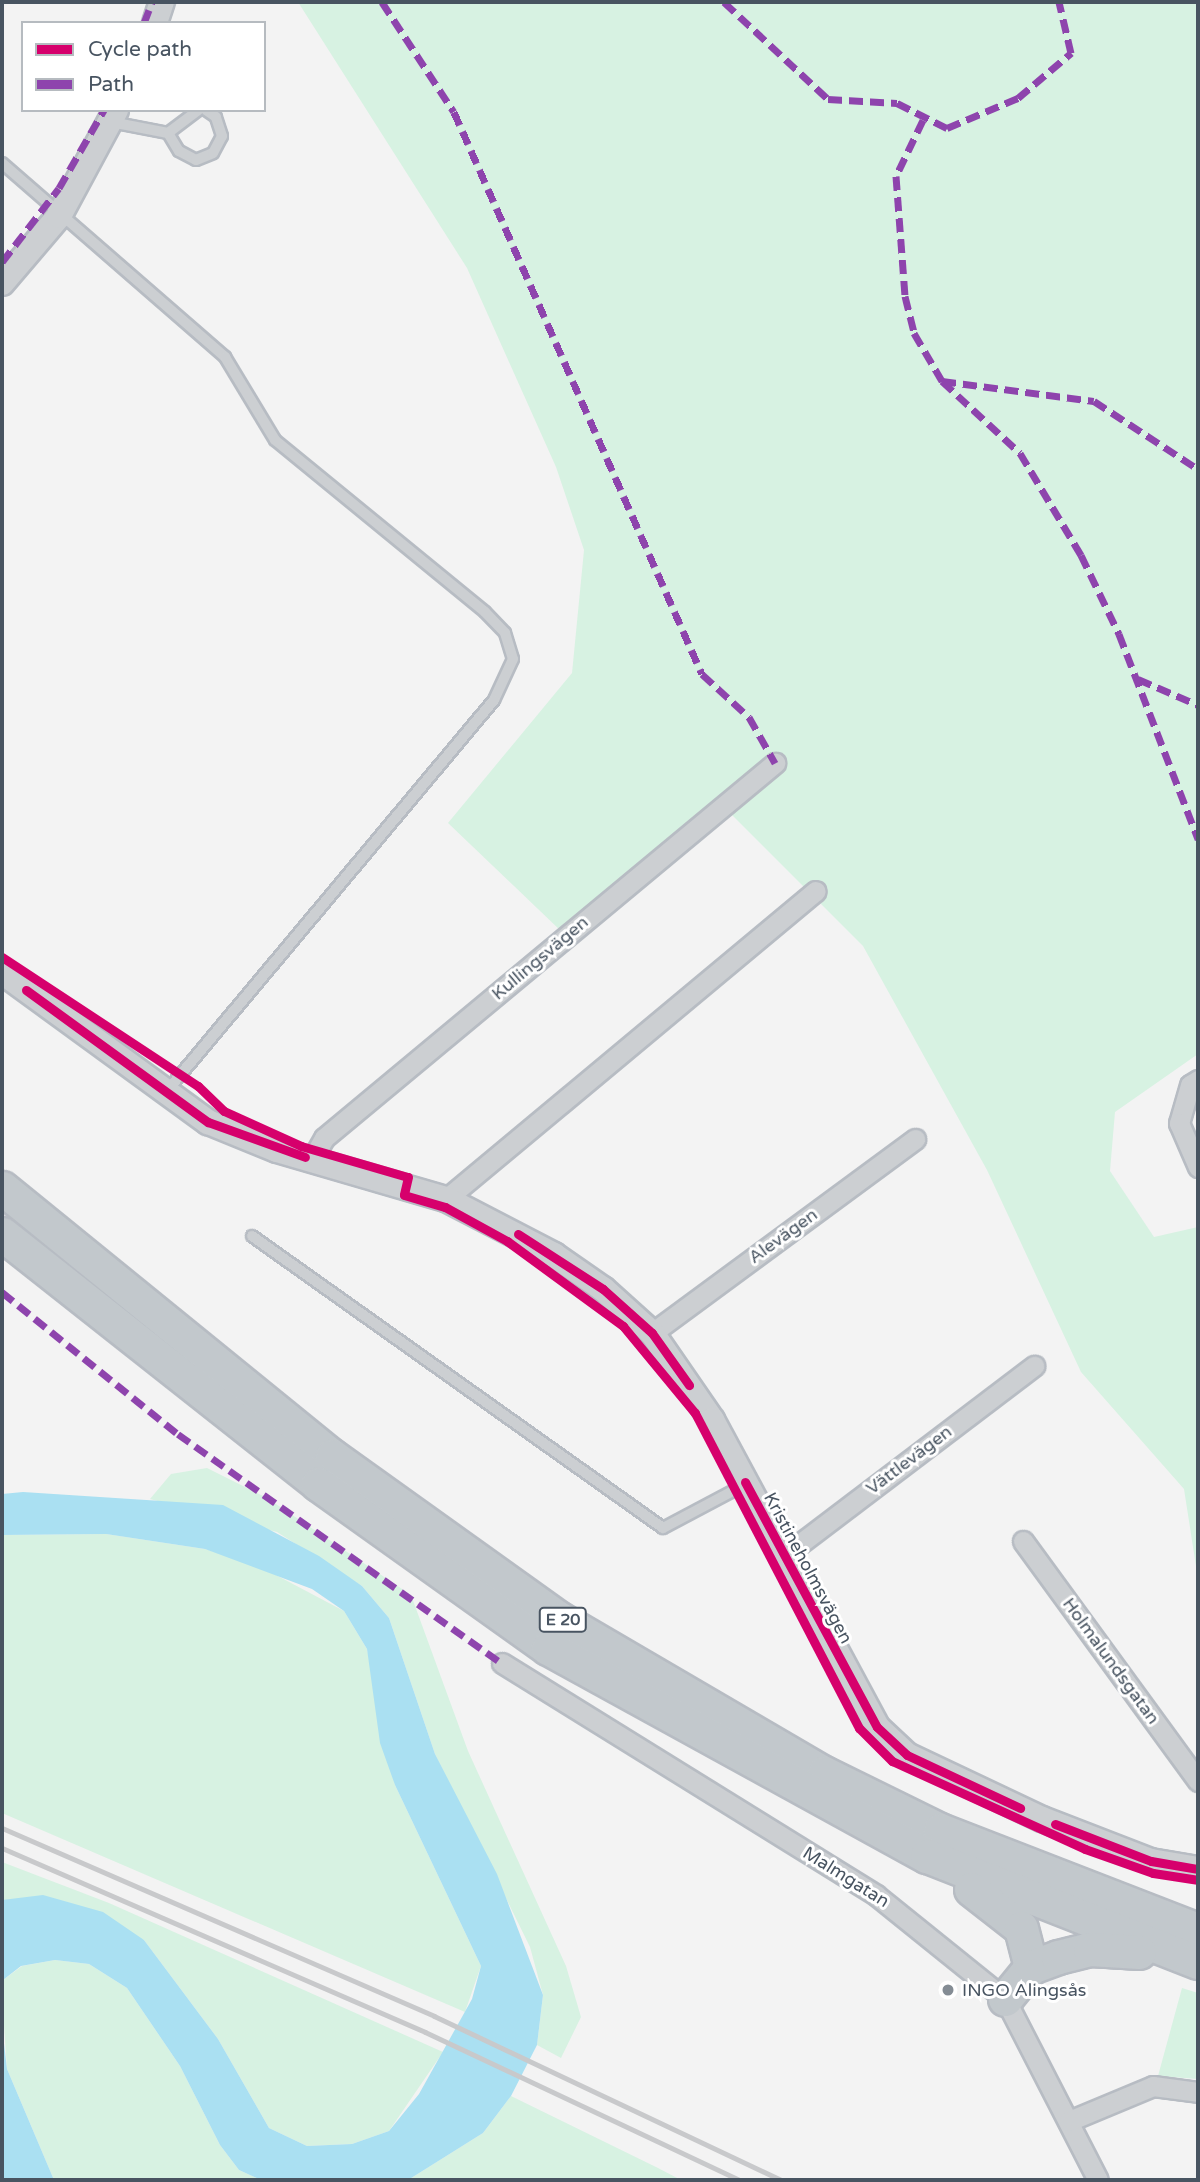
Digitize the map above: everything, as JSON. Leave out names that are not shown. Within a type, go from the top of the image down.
[{"type":"highway","name":"E 20","points":[[2,1188],[332,1456],[560,1619],[824,1773],[940,1830],[1198,1930]]},
{"type":"highway","name":"E 20","points":[[2,1234],[318,1484],[548,1648],[808,1796],[927,1856],[1185,1958]]},
{"type":"highway","points":[[927,1856],[1021,1928],[1031,1967]]},
{"type":"highway","points":[[1005,1999],[1031,1967],[1090,1950],[1185,1958]]},
{"type":"street","points":[[156,21],[162,2]]},
{"type":"street","points":[[2,284],[59,216],[113,116]]},
{"type":"street","name":"Kullingsvägen","points":[[312,1159],[324,1138],[775,763]]},
{"type":"street","points":[[446,1199],[816,891]]},
{"type":"street","name":"Kristineholmsvägen","points":[[2,972],[166,1092],[238,1138],[446,1199],[554,1255],[652,1333],[712,1420],[853,1688],[877,1727],[907,1755],[1042,1819],[1151,1861],[1198,1869]]},
{"type":"street","points":[[1198,1080],[1190,1085],[1179,1123],[1198,1167]]},
{"type":"street","name":"Alevägen","points":[[652,1333],[915,1139]]},
{"type":"street","name":"Vättlevägen","points":[[785,1555],[1034,1366]]},
{"type":"street","name":"Holmalundsgatan","points":[[1023,1541],[1198,1781]]},
{"type":"street","name":"Malmgatan","points":[[502,1663],[886,1901],[1005,1999],[1098,2180]]},
{"type":"street","points":[[1069,2121],[1153,2086],[1198,2092]]},
{"type":"lane","points":[[168,133],[195,112]]},
{"type":"lane","points":[[113,116],[168,133],[179,151],[196,160],[213,153],[222,136],[216,117],[209,112]]},
{"type":"lane","points":[[2,163],[59,216],[225,357],[275,440],[485,612],[505,634],[513,659],[494,700],[166,1092]]},
{"type":"lane","points":[[252,1236],[663,1528],[746,1484]]},
{"type":"green space","points":[[298,2],[1198,2],[1198,1054],[1115,1112],[1110,1171],[1154,1237],[1198,1227],[1198,1579],[1184,1489],[1081,1372],[987,1170],[863,946],[725,808],[562,932],[448,823],[572,673],[584,550],[556,467],[467,268]]},
{"type":"green space","points":[[207,1468],[267,1498],[411,1595],[468,1751],[566,1966],[581,2017],[561,2058],[537,2045],[543,1995],[530,1947],[435,1754],[389,1618],[362,1586],[277,1532],[150,1499],[171,1474]]},
{"type":"green space","points":[[106,1534],[205,1549],[257,1565],[344,1611],[367,1649],[395,1785],[481,1966],[465,2012],[2,1813],[2,1535]]},
{"type":"green space","points":[[2,1862],[109,1903],[443,2052],[389,2131],[352,2144],[307,2146],[269,2128],[218,2039],[144,1940],[2,1900]]},
{"type":"green space","points":[[55,1960],[89,1964],[127,1988],[180,2066],[220,2145],[239,2170],[261,2180],[54,2180],[7,2069],[2,1997],[3,1980],[22,1966]]},
{"type":"green space","points":[[1182,1988],[1198,1993],[1198,2079],[1158,2076]]},
{"type":"green space","points":[[511,2096],[681,2180],[408,2180],[483,2133]]},
{"type":"water","points":[[23,1492],[223,1505],[319,1556],[362,1586],[389,1618],[435,1754],[497,1874],[543,1995],[537,2045],[511,2096],[483,2133],[408,2180],[261,2180],[239,2170],[220,2145],[180,2066],[127,1988],[89,1964],[55,1960],[21,1966],[3,1980],[2,1997],[2,1900],[43,1895],[103,1912],[144,1940],[218,2039],[269,2128],[307,2146],[352,2144],[389,2131],[419,2094],[472,1999],[481,1966],[395,1785],[380,1743],[367,1649],[344,1611],[312,1589],[205,1549],[106,1534],[2,1535],[2,1494]]},
{"type":"water","points":[[2,2026],[7,2069],[54,2180],[2,2180]]},
{"type":"railway","points":[[2,1828],[434,2016],[781,2180]]},
{"type":"railway","points":[[2,1848],[425,2032],[740,2180]]},
{"type":"marked path","points":[[145,21],[152,2]]},
{"type":"marked path","points":[[382,2],[454,112],[702,674],[749,717],[775,763]]},
{"type":"marked path","points":[[724,2],[828,99],[897,103],[947,128],[1018,98],[1071,53],[1059,2]]},
{"type":"marked path","points":[[2,262],[59,188],[103,112]]},
{"type":"marked path","points":[[923,120],[896,176],[905,296],[914,333],[942,381],[1020,453],[1081,555],[1119,634],[1198,839]]},
{"type":"marked path","points":[[942,381],[1094,401],[1198,469]]},
{"type":"marked path","points":[[1138,679],[1198,705]]},
{"type":"marked path","points":[[2,1292],[178,1434],[502,1663]]},
{"type":"cycle path","points":[[2,957],[198,1086],[224,1111],[301,1146],[408,1177],[404,1195],[445,1207],[507,1241],[623,1326],[695,1413],[859,1728],[892,1761],[1085,1849],[1153,1873],[1198,1880]]},
{"type":"cycle path","points":[[26,990],[208,1122],[305,1157]]},
{"type":"cycle path","points":[[518,1234],[603,1289],[652,1333],[689,1385]]},
{"type":"cycle path","points":[[745,1482],[877,1727],[907,1755],[1020,1808]]},
{"type":"cycle path","points":[[1055,1824],[1151,1861],[1198,1869]]},
{"type":"place","name":"INGO Alingsås","points":[[948,1990]]}]
